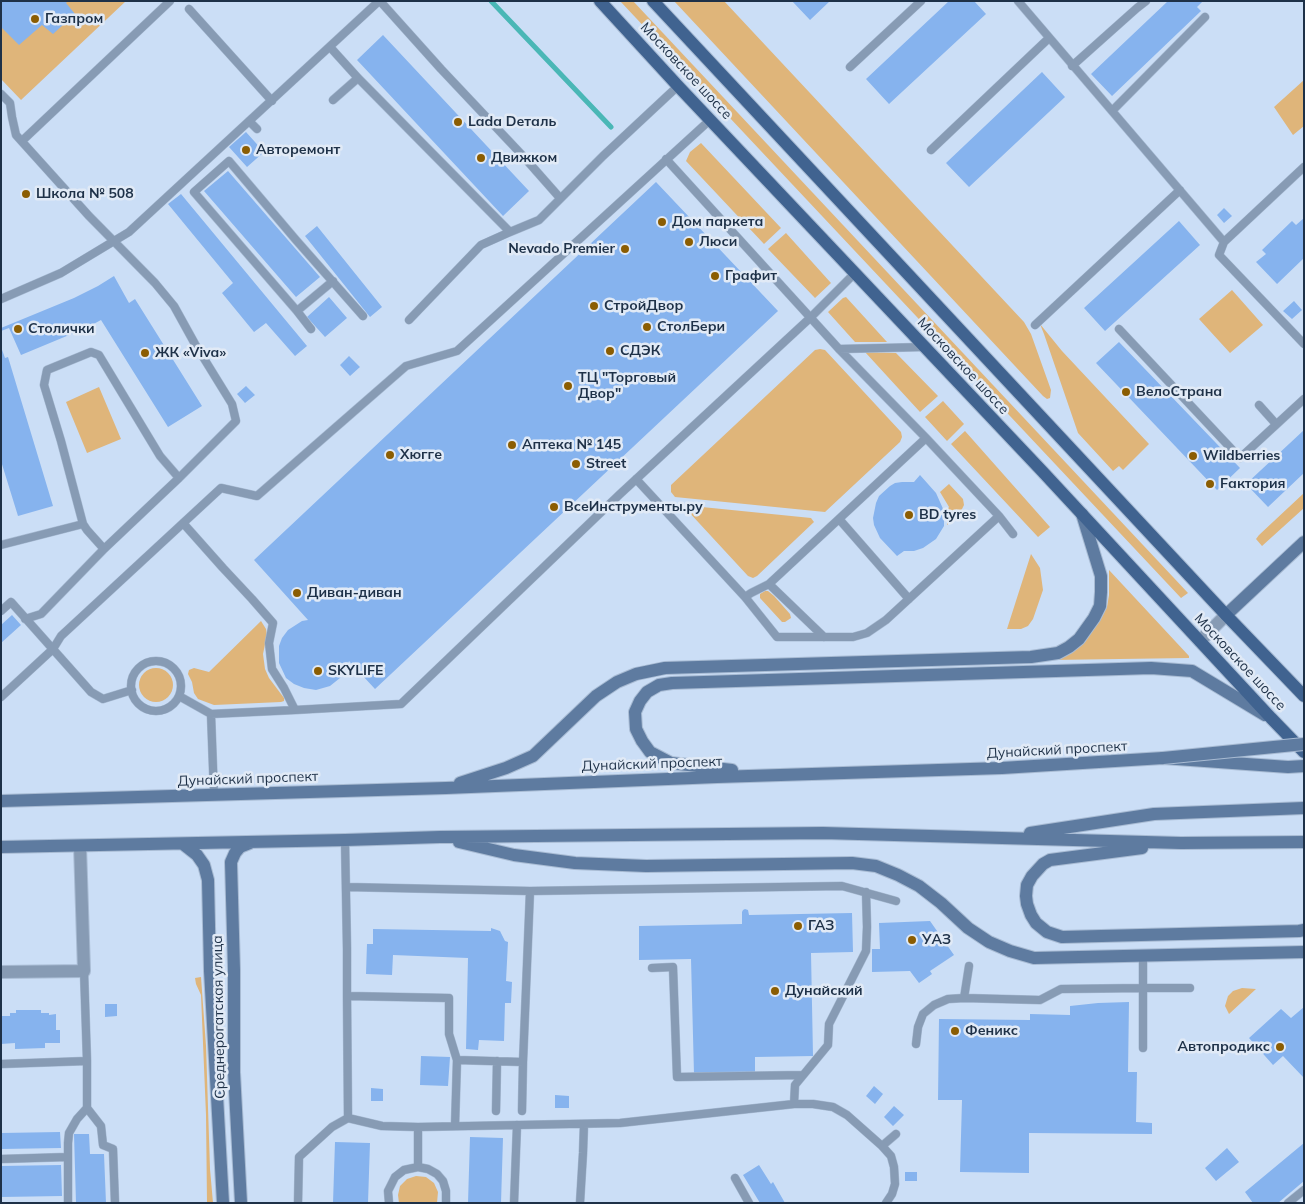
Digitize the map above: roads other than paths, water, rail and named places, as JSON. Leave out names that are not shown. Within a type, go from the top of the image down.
[{"type":"main road","name":"Московское шоссе","points":[[600,1],[1304,752]]},
{"type":"main road","name":"Московское шоссе","points":[[653,1],[1226,615],[1304,696]]},
{"type":"main road","points":[[446,788],[506,768],[533,756],[596,696],[617,682],[636,674],[665,668],[1031,657],[1058,653],[1079,639],[1100,606],[1101,576],[1082,514]]},
{"type":"main road","points":[[1226,615],[1304,542]]},
{"type":"main road","points":[[779,775],[671,763],[650,752],[636,729],[635,712],[640,701],[647,692],[659,685],[672,683],[1150,668],[1192,671],[1271,718]]},
{"type":"main road","name":"Дунайский проспект","points":[[1,801],[446,788],[1002,768],[1164,758],[1304,744]]},
{"type":"main road","points":[[1164,758],[1288,767],[1304,766]]},
{"type":"main road","points":[[998,838],[1154,814],[1304,808]]},
{"type":"main road","points":[[1,847],[440,837],[823,833],[1181,843],[1304,842]]},
{"type":"main road","points":[[440,837],[514,855],[575,863],[646,866],[852,863],[876,866],[919,886],[968,928],[989,942],[1034,958],[1304,952]]},
{"type":"main road","name":"Среднерогатская улица","points":[[241,1203],[234,1072],[231,862],[240,847],[252,842]]},
{"type":"main road","points":[[1181,843],[1050,860],[1037,869],[1027,885],[1026,896],[1030,915],[1047,932],[1062,937],[1304,930]]},
{"type":"main road","name":"Среднерогатская улица","points":[[183,844],[197,855],[204,864],[208,880],[210,971],[223,1203]]},
{"type":"street","points":[[1200,641],[1226,615]]},
{"type":"street","points":[[1,972],[84,971],[80,846]]},
{"type":"lane","points":[[22,141],[170,1]]},
{"type":"lane","points":[[1,299],[62,273],[129,232],[380,1],[560,198]]},
{"type":"lane","points":[[850,67],[921,1]]},
{"type":"lane","points":[[1018,1],[1224,242]]},
{"type":"lane","points":[[1072,66],[1138,4],[1146,1]]},
{"type":"lane","points":[[189,8],[272,101]]},
{"type":"lane","points":[[1112,111],[1205,17]]},
{"type":"lane","points":[[931,150],[1049,38]]},
{"type":"lane","points":[[330,47],[358,78],[510,232]]},
{"type":"lane","points":[[333,100],[358,78]]},
{"type":"lane","points":[[409,320],[481,246],[539,220],[603,156],[678,86]]},
{"type":"lane","points":[[1,94],[10,103],[16,135],[90,216],[155,283],[174,306],[232,404],[236,421],[40,614],[26,619]]},
{"type":"lane","points":[[1,697],[53,649],[62,636],[221,488],[257,496],[406,366],[458,351],[711,119]]},
{"type":"lane","points":[[249,121],[257,129]]},
{"type":"lane","points":[[666,159],[810,318],[926,438],[999,516],[1013,534]]},
{"type":"lane","points":[[311,328],[194,192],[229,161],[363,316]]},
{"type":"lane","points":[[205,163],[215,174]]},
{"type":"lane","points":[[1304,167],[1224,242],[1220,255],[1304,344]]},
{"type":"lane","points":[[1035,325],[1180,190]]},
{"type":"lane","points":[[179,696],[211,714],[401,704],[636,479],[810,318],[855,273]]},
{"type":"lane","points":[[297,311],[333,281]]},
{"type":"lane","points":[[1119,329],[1240,458],[1304,399]]},
{"type":"lane","points":[[839,349],[924,347]]},
{"type":"lane","points":[[104,549],[83,524],[44,385],[47,370],[92,352],[99,355],[155,449],[179,478]]},
{"type":"lane","points":[[1259,405],[1276,424]]},
{"type":"lane","points":[[745,598],[769,584],[926,438]]},
{"type":"lane","points":[[636,479],[745,598],[778,637],[824,638],[853,637],[867,634],[886,620],[999,516]]},
{"type":"lane","points":[[839,519],[909,598]]},
{"type":"lane","points":[[184,523],[273,623],[269,643],[272,669],[295,710]]},
{"type":"lane","points":[[1,545],[83,524]]},
{"type":"lane","points":[[769,584],[824,638]]},
{"type":"lane","points":[[1,611],[11,602],[91,692],[103,699],[132,690]]},
{"type":"lane","points":[[154,661],[165,662],[174,668],[179,676],[181,686],[179,696],[173,704],[159,710],[145,708],[134,697],[132,690],[132,680],[137,670],[145,664],[154,661]]},
{"type":"lane","points":[[211,714],[214,795]]},
{"type":"lane","points":[[346,840],[348,1118]]},
{"type":"lane","points":[[346,887],[530,891],[842,886],[896,901]]},
{"type":"lane","points":[[522,1111],[530,891]]},
{"type":"lane","points":[[794,1104],[795,1085],[828,1044],[829,1024],[866,951],[866,892]]},
{"type":"lane","points":[[1142,1048],[1143,956]]},
{"type":"lane","points":[[964,998],[969,966]]},
{"type":"lane","points":[[652,968],[673,967],[677,1077],[804,1075]]},
{"type":"lane","points":[[84,971],[87,1108],[101,1126],[103,1145],[113,1149],[115,1203]]},
{"type":"lane","points":[[916,1044],[918,1026],[923,1014],[934,1005],[948,999],[1040,1000],[1060,989],[1190,988]]},
{"type":"lane","points":[[347,996],[449,998],[449,1034],[457,1060],[455,1126]]},
{"type":"lane","points":[[457,1060],[523,1062]]},
{"type":"lane","points":[[1,1064],[87,1062]]},
{"type":"lane","points":[[496,1111],[497,1062]]},
{"type":"lane","points":[[298,1203],[299,1157],[332,1127],[348,1118],[382,1126],[418,1127],[620,1123],[794,1104],[834,1107],[847,1115],[882,1146],[890,1156],[894,1167],[895,1184],[892,1194],[886,1203]]},
{"type":"lane","points":[[68,1203],[69,1133],[87,1108]]},
{"type":"lane","points":[[580,1203],[584,1124]]},
{"type":"lane","points":[[514,1203],[517,1125]]},
{"type":"lane","points":[[418,1127],[418,1167]]},
{"type":"lane","points":[[882,1146],[896,1134]]},
{"type":"lane","points":[[1,1159],[68,1156]]},
{"type":"lane","points":[[389,1203],[388,1191],[395,1177],[404,1170],[418,1167],[428,1169],[437,1174],[443,1181],[446,1191],[446,1203]]},
{"type":"lane","points":[[735,1178],[749,1203]]},
{"type":"lane","points":[[1288,1203],[1304,1190]]},
{"type":"waterway","points":[[491,1],[611,127]]},
{"type":"place","name":"Газпром","points":[[35,19]]},
{"type":"place","name":"Lada Dеталь","points":[[458,122]]},
{"type":"place","name":"Авторемонт","points":[[246,150]]},
{"type":"place","name":"Движком","points":[[481,158]]},
{"type":"place","name":"Школа № 508","points":[[26,194]]},
{"type":"place","name":"Дом паркета","points":[[662,222]]},
{"type":"place","name":"Люси","points":[[689,242]]},
{"type":"place","name":"Nevado Premier","points":[[625,249]]},
{"type":"place","name":"Графит","points":[[715,276]]},
{"type":"place","name":"СтройДвор","points":[[594,306]]},
{"type":"place","name":"СтолБери","points":[[647,327]]},
{"type":"place","name":"Столички","points":[[18,329]]},
{"type":"place","name":"СДЭК","points":[[610,351]]},
{"type":"place","name":"ЖК «Viva»","points":[[145,353]]},
{"type":"place","name":"ТЦ \"Торговый Двор\"","points":[[568,386]]},
{"type":"place","name":"ВелоСтрана","points":[[1126,392]]},
{"type":"place","name":"Аптека № 145","points":[[512,445]]},
{"type":"place","name":"Хюгге","points":[[390,455]]},
{"type":"place","name":"Wildberries","points":[[1193,456]]},
{"type":"place","name":"Street","points":[[576,464]]},
{"type":"place","name":"Fактория","points":[[1210,484]]},
{"type":"place","name":"ВсеИнструменты.ру","points":[[554,507]]},
{"type":"place","name":"BD tyres","points":[[909,515]]},
{"type":"place","name":"Диван-диван","points":[[297,593]]},
{"type":"place","name":"SKYLIFE","points":[[318,671]]},
{"type":"place","name":"ГАЗ","points":[[798,926]]},
{"type":"place","name":"УАЗ","points":[[912,940]]},
{"type":"place","name":"Дунайский","points":[[775,991]]},
{"type":"place","name":"Феникс","points":[[955,1031]]},
{"type":"place","name":"Автопродикс","points":[[1280,1047]]}]
